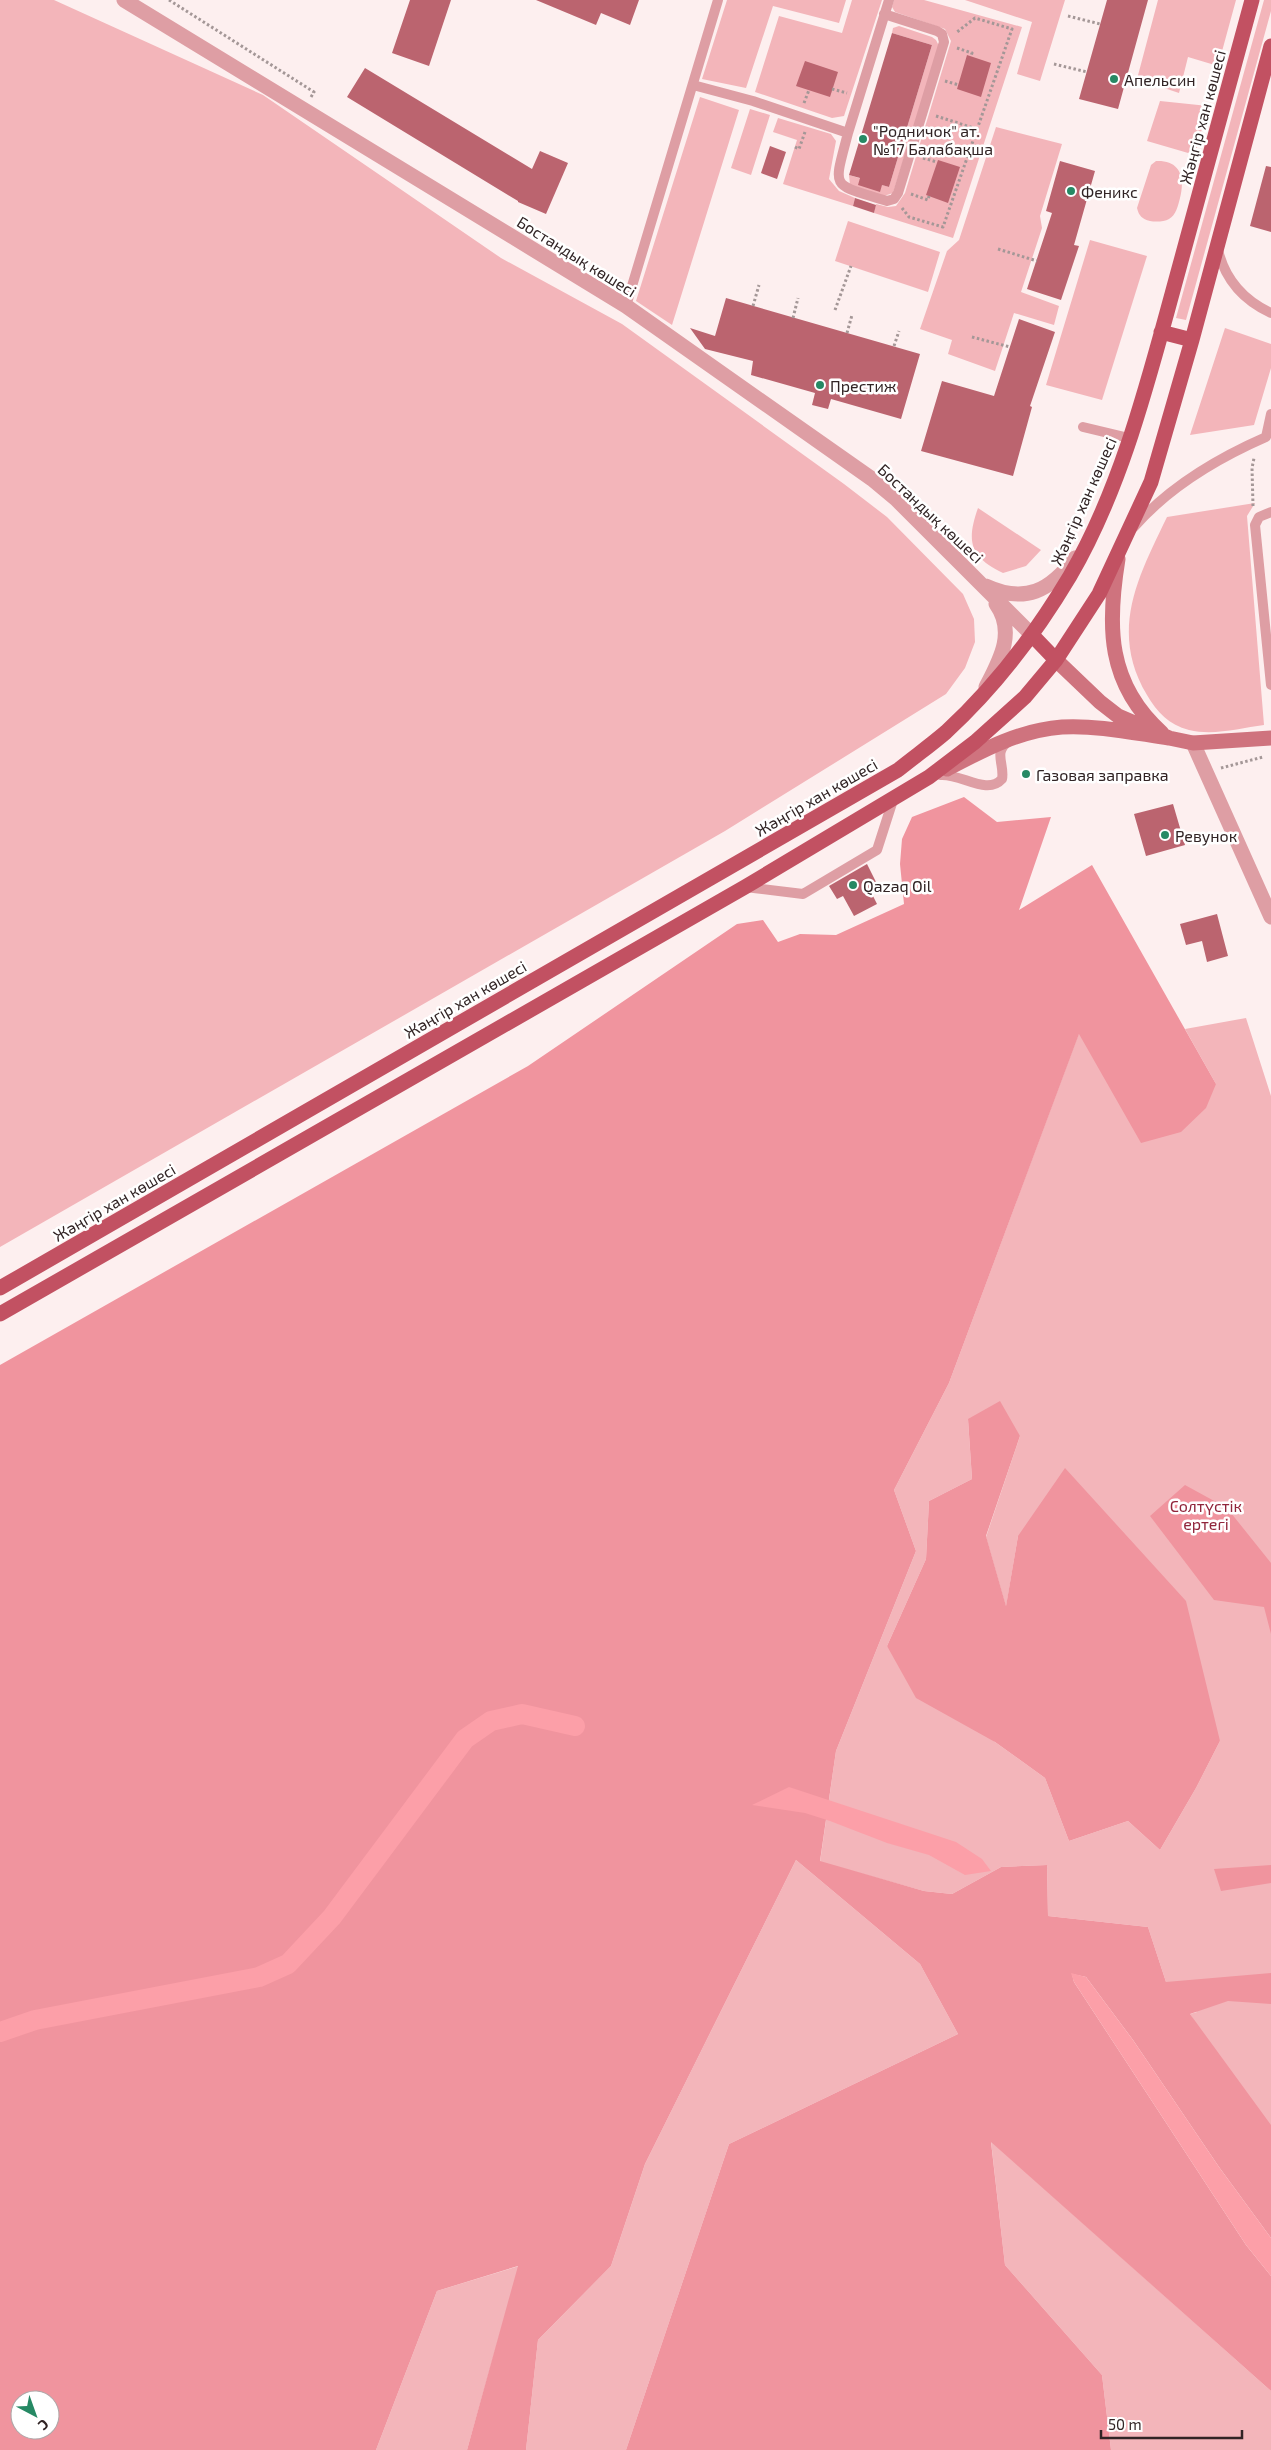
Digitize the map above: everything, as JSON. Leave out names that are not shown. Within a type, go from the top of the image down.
[{"type":"main road","name":"Жәңгір хан көшесі","points":[[0,1288],[898,770],[945,732],[978,700],[1032,635],[1070,574],[1088,540],[1129,438],[1162,332],[1252,0]]},
{"type":"main road","points":[[929,777],[975,742],[1025,697],[1056,660],[1099,594],[1123,543],[1151,482],[1192,340],[1271,46]]},
{"type":"main road","points":[[1162,332],[1192,340]]},
{"type":"main road","points":[[1123,543],[1112,605],[1113,649],[1118,671],[1140,710],[1169,738]]},
{"type":"main road","points":[[1032,635],[1100,702],[1118,716],[1169,738]]},
{"type":"main road","points":[[0,1314],[745,887],[894,797],[990,746],[1015,737],[1061,727],[1101,729],[1193,743],[1271,738]]},
{"type":"street","name":"Бостандық көшесі","points":[[124,0],[626,306],[872,480],[896,499],[980,583]]},
{"type":"street","points":[[980,583],[999,592],[1023,596],[1045,588],[1064,572],[1088,540]]},
{"type":"street","points":[[980,583],[1032,635]]},
{"type":"street","points":[[978,700],[1002,656],[1007,633],[1002,612],[980,583]]},
{"type":"street","points":[[1193,743],[1271,916]]},
{"type":"lane","points":[[626,306],[718,0]]},
{"type":"lane","points":[[884,14],[937,31],[942,34],[944,43],[896,195],[887,201],[844,187],[838,182],[837,174],[848,133],[884,14],[889,0]]},
{"type":"lane","points":[[693,85],[809,119],[848,133]]},
{"type":"lane","points":[[1217,246],[1222,266],[1230,281],[1255,305],[1271,313]]},
{"type":"lane","points":[[1123,543],[1152,507],[1182,484],[1237,450],[1265,437],[1271,414]]},
{"type":"lane","points":[[1084,427],[1129,438]]},
{"type":"lane","points":[[1271,512],[1259,518],[1255,525],[1271,685]]},
{"type":"lane","points":[[929,777],[943,774],[955,775],[986,786],[995,785],[1003,775],[1000,757],[1001,749],[1015,737]]},
{"type":"lane","points":[[745,887],[803,894],[877,850],[894,797]]},
{"type":"path","points":[[169,0],[314,92],[304,109]]},
{"type":"path","points":[[1068,16],[1100,24]]},
{"type":"path","points":[[896,195],[909,217],[943,227],[1012,29],[975,18],[944,43]]},
{"type":"path","points":[[944,43],[972,53],[971,56]]},
{"type":"path","points":[[1054,64],[1087,72]]},
{"type":"path","points":[[923,112],[977,129]]},
{"type":"path","points":[[795,148],[799,149],[809,119]]},
{"type":"path","points":[[896,195],[928,200],[929,196]]},
{"type":"path","points":[[998,249],[1036,261]]},
{"type":"path","points":[[835,310],[851,266]]},
{"type":"path","points":[[753,306],[759,285]]},
{"type":"path","points":[[794,318],[798,298]]},
{"type":"path","points":[[847,333],[852,315]]},
{"type":"path","points":[[894,346],[899,331]]},
{"type":"path","points":[[972,337],[1010,347]]},
{"type":"path","points":[[1255,525],[1252,468],[1265,437]]},
{"type":"path","points":[[1206,772],[1271,755]]},
{"type":"green space","points":[[0,0],[54,0],[263,95],[501,258],[622,324],[887,517],[963,594],[974,619],[975,642],[965,668],[946,694],[725,831],[0,1247]]},
{"type":"green space","points":[[727,0],[846,0],[839,23],[773,6],[746,88],[702,79]]},
{"type":"green space","points":[[852,0],[882,0],[844,116],[832,118],[755,92],[779,16],[842,33]]},
{"type":"green space","points":[[894,0],[924,0],[1022,27],[953,238],[874,213],[876,204],[888,207],[896,206],[905,193],[951,41],[945,29],[895,12],[892,7]]},
{"type":"green space","points":[[965,0],[1065,0],[1040,81],[1017,74],[1032,22]]},
{"type":"green space","points":[[1158,0],[1236,0],[1218,66],[1188,57],[1179,93],[1137,79]]},
{"type":"green space","points":[[1264,0],[1271,0],[1271,11],[1186,320],[1176,318]]},
{"type":"green space","points":[[899,26],[932,37],[939,46],[893,193],[884,196],[850,185],[849,175],[889,187],[932,45],[892,33],[893,28]]},
{"type":"green space","points":[[700,97],[739,110],[672,325],[636,301]]},
{"type":"green space","points":[[1160,101],[1208,106],[1195,155],[1147,141]]},
{"type":"green space","points":[[750,109],[770,115],[751,175],[731,168]]},
{"type":"green space","points":[[778,118],[831,134],[836,141],[829,179],[839,191],[855,198],[853,206],[783,184],[797,140],[773,132]]},
{"type":"green space","points":[[996,127],[1062,144],[1040,216],[1042,228],[1021,292],[1059,306],[1054,325],[1014,313],[995,371],[948,354],[952,340],[920,329],[947,251],[959,240]]},
{"type":"green space","points":[[1156,161],[1164,161],[1176,167],[1182,184],[1175,213],[1165,221],[1157,222],[1143,218],[1137,208],[1151,165]]},
{"type":"green space","points":[[848,221],[940,252],[928,292],[835,261]]},
{"type":"green space","points":[[1090,240],[1147,256],[1102,400],[1046,385]]},
{"type":"green space","points":[[1225,328],[1271,344],[1271,368],[1254,425],[1190,435]]},
{"type":"green space","points":[[1255,503],[1247,516],[1264,725],[1217,732],[1198,732],[1182,728],[1175,725],[1159,712],[1147,695],[1136,671],[1130,649],[1129,626],[1132,604],[1138,583],[1146,561],[1167,517]]},
{"type":"green space","points":[[978,508],[1041,550],[1026,566],[1003,573],[983,561],[977,554],[972,539],[972,530]]},
{"type":"green space","points":[[964,797],[997,822],[1051,817],[1019,910],[1092,865],[1216,1084],[1206,1108],[1181,1132],[1141,1143],[1079,1034],[949,1383],[894,1490],[916,1551],[836,1751],[820,1861],[924,1891],[952,1894],[1001,1867],[1047,1865],[1048,1916],[1148,1927],[1166,1982],[1271,1973],[1271,2004],[1228,2001],[1190,2014],[1271,2125],[1271,2238],[1219,2167],[1133,2040],[1086,1977],[1072,1974],[1074,1982],[1246,2245],[1271,2276],[1271,2391],[991,2142],[1005,2265],[1102,2375],[1111,2450],[626,2450],[729,2144],[958,2034],[920,1964],[796,1860],[645,2164],[611,2266],[538,2340],[526,2450],[467,2450],[518,2266],[437,2291],[376,2450],[0,2450],[0,1365],[528,1066],[737,924],[763,920],[778,942],[800,934],[836,935],[904,904],[900,864],[902,839],[912,817]]},
{"type":"green space","name":"Солтүстік ертегі","points":[[1246,1018],[1271,1096],[1271,2151],[1190,2014],[1197,2012],[1166,1982],[1148,1927],[1048,1916],[1047,1865],[1001,1867],[952,1894],[924,1891],[820,1862],[836,1751],[916,1551],[894,1490],[949,1383],[1079,1033],[1216,1084],[1185,1029]],"holes":[[[968,1419],[1020,1436],[986,1537],[1006,1607],[1018,1536],[1220,1741],[1196,1788],[1160,1850],[1128,1821],[1069,1841],[1045,1778],[995,1742],[887,1646],[926,1559],[929,1501],[972,1479]]]},
{"type":"green space","points":[[1000,1401],[1020,1436],[986,1536],[1006,1606],[1018,1536],[1065,1468],[1186,1601],[1220,1741],[1196,1788],[1160,1850],[1128,1821],[1069,1841],[1045,1778],[995,1742],[916,1698],[887,1646],[926,1559],[929,1501],[972,1479],[968,1419]]},
{"type":"green space","name":"Солтүстік ертегі","points":[[1185,1485],[1227,1508],[1271,1563],[1271,1634],[1264,1607],[1214,1600],[1150,1516]]},
{"type":"green space","points":[[796,1860],[920,1964],[958,2034],[729,2144],[626,2450],[526,2450],[538,2340],[611,2266],[645,2164]]},
{"type":"green space","points":[[1271,1865],[1271,1883],[1221,1891],[1214,1869]]},
{"type":"green space","points":[[991,2141],[1271,2391],[1271,2450],[1111,2450],[1102,2375],[1005,2265]]},
{"type":"green space","points":[[519,2266],[467,2450],[376,2450],[437,2291]]},
{"type":"shaded area","points":[[789,1787],[956,1842],[982,1859],[991,1871],[965,1875],[929,1855],[887,1843],[830,1821],[805,1813],[752,1805]]},
{"type":"shaded area","points":[[1071,1973],[1086,1977],[1133,2040],[1219,2167],[1271,2238],[1271,2276],[1246,2245],[1074,1982]]},
{"type":"building","points":[[410,0],[451,0],[429,66],[392,53]]},
{"type":"building","points":[[536,0],[639,0],[630,25],[601,13],[596,25]]},
{"type":"building","points":[[1107,0],[1148,0],[1118,109],[1079,99]]},
{"type":"building","points":[[892,33],[932,45],[889,187],[882,185],[880,192],[858,185],[860,178],[849,175]]},
{"type":"building","points":[[967,55],[991,63],[981,97],[957,89]]},
{"type":"building","points":[[805,61],[838,72],[830,97],[796,86]]},
{"type":"building","points":[[365,68],[532,169],[540,151],[568,163],[546,214],[518,202],[347,97]]},
{"type":"building","points":[[770,146],[786,152],[777,179],[761,173]]},
{"type":"building","points":[[938,160],[960,167],[948,203],[926,195]]},
{"type":"building","points":[[1060,161],[1095,171],[1074,245],[1079,246],[1061,300],[1027,289],[1052,213],[1046,211]]},
{"type":"building","points":[[1266,166],[1271,167],[1271,232],[1250,226]]},
{"type":"building","points":[[855,198],[876,205],[874,213],[853,206]]},
{"type":"building","points":[[726,298],[920,354],[901,419],[831,399],[828,409],[812,405],[815,393],[751,375],[753,361],[705,349],[690,328],[715,336]]},
{"type":"building","points":[[1019,319],[1055,332],[1030,406],[1032,407],[1013,476],[921,451],[942,381],[994,396]]},
{"type":"building","points":[[1173,804],[1185,845],[1146,856],[1134,814]]},
{"type":"building","points":[[867,864],[877,884],[869,888],[877,904],[854,916],[843,896],[837,899],[829,886]]},
{"type":"building","points":[[1217,914],[1228,956],[1207,962],[1202,941],[1186,945],[1180,924]]},
{"type":"waterway","points":[[0,2032],[35,2020],[259,1977],[288,1964],[332,1917],[465,1739],[491,1721],[522,1714],[575,1726]]},
{"type":"place","name":"Апельсин","points":[[1114,79]]},
{"type":"place","name":"\"Родничок\" ат. №17 Балабақша","points":[[863,139]]},
{"type":"place","name":"Феникс","points":[[1071,191]]},
{"type":"place","name":"Престиж","points":[[820,385]]},
{"type":"place","name":"Газовая заправка","points":[[1026,774]]},
{"type":"place","name":"Ревунок","points":[[1165,835]]},
{"type":"place","name":"Qazaq Oil","points":[[853,885]]}]
